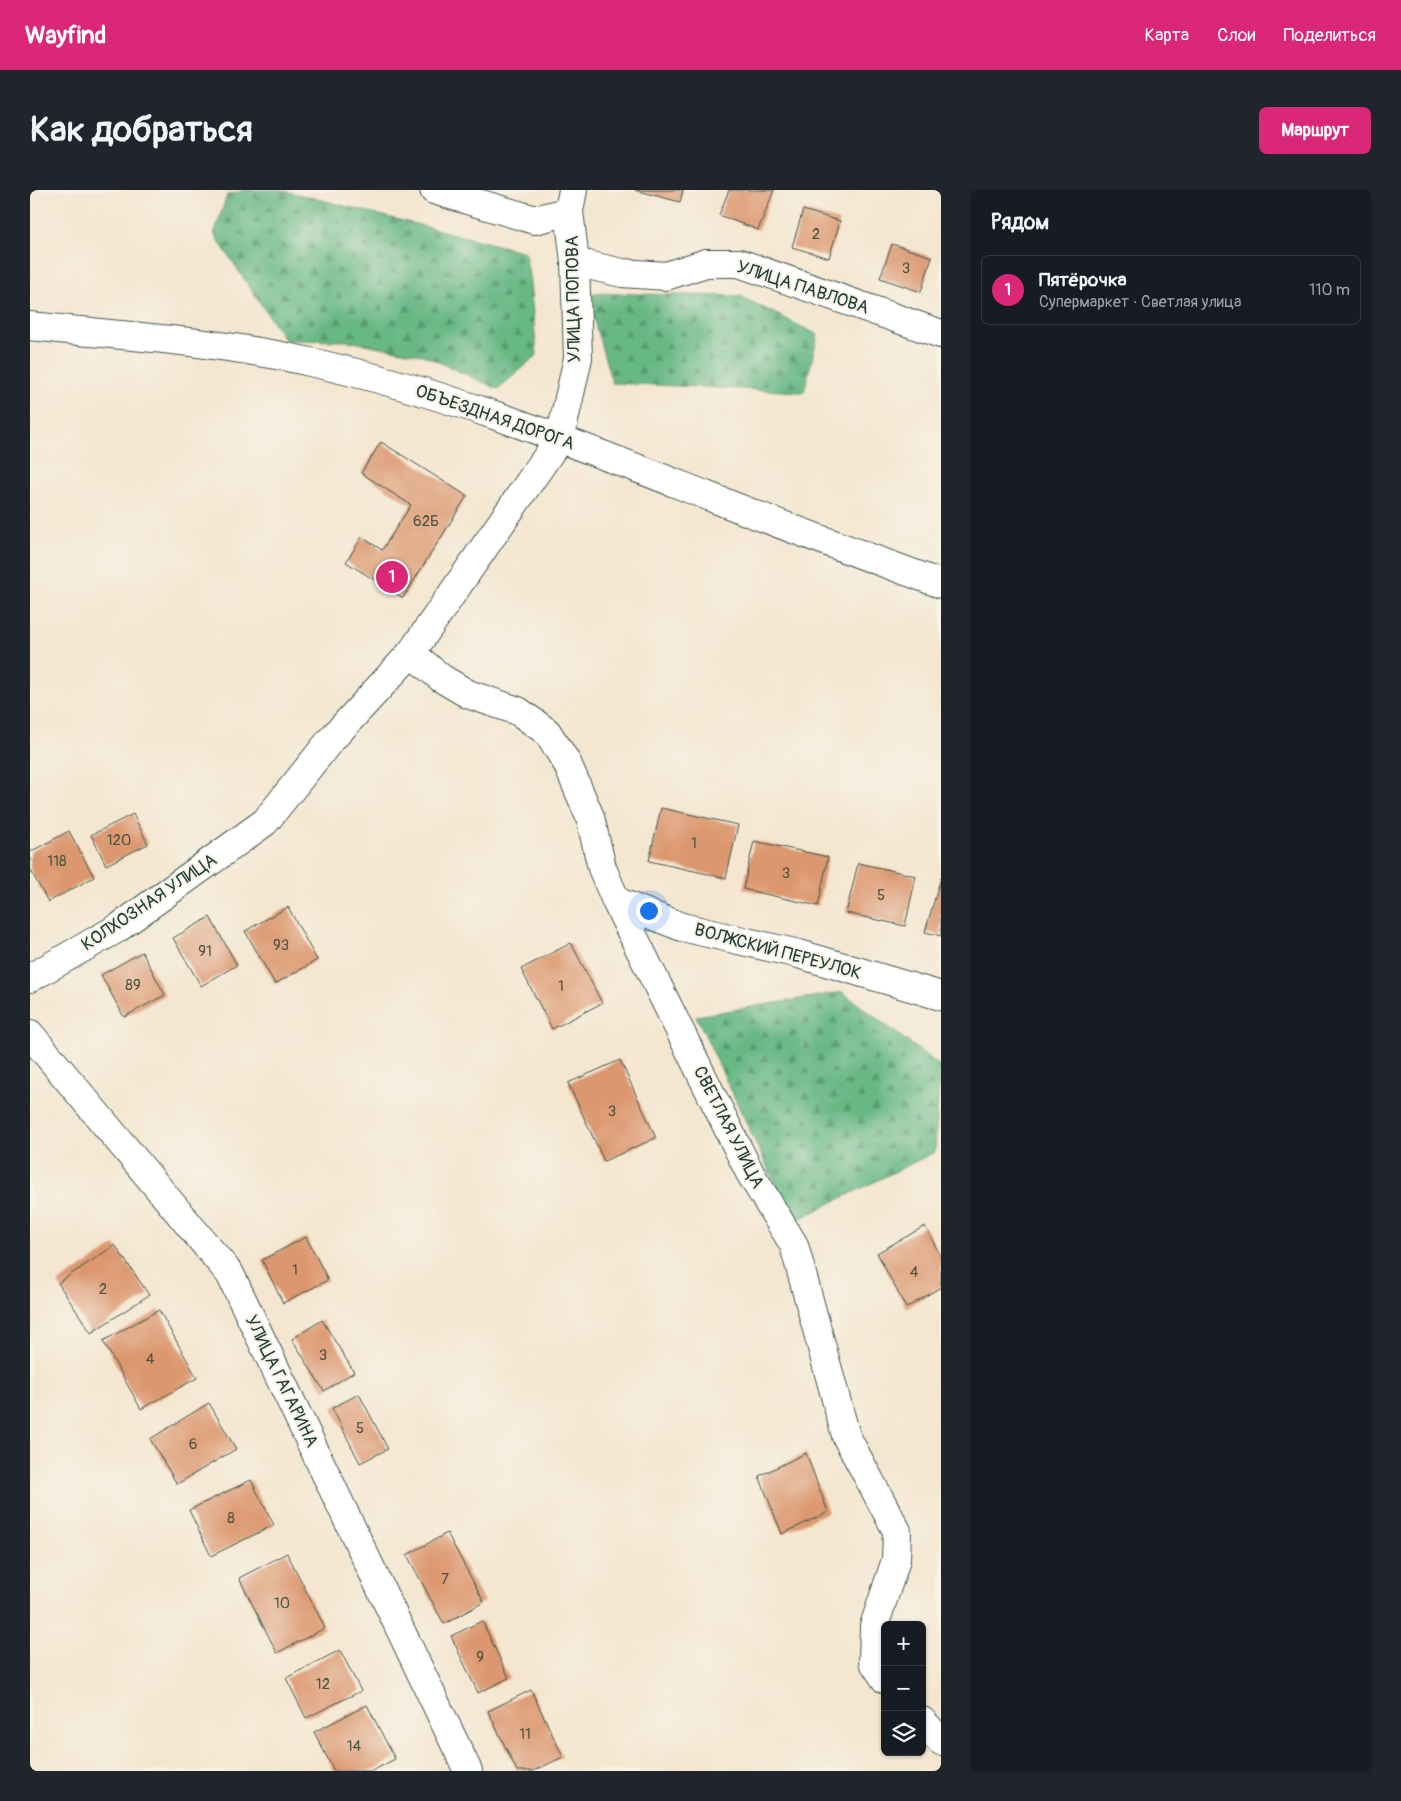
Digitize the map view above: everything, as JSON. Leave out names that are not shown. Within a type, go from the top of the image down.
[{"type":"street","points":[[434,190],[535,220],[571,201]]},
{"type":"street","name":"УЛИЦА ПОПОВА","points":[[560,438],[578,358],[571,201]]},
{"type":"street","name":"УЛИЦА ПАВЛОВА","points":[[575,262],[622,273],[666,276],[706,263],[739,263],[941,334]]},
{"type":"street","name":"ОБЪЕЗДНАЯ ДОРОГА","points":[[30,326],[228,346],[310,362],[434,394],[560,438],[757,516],[941,584]]},
{"type":"street","name":"КОЛХОЗНАЯ УЛИЦА","points":[[30,978],[118,928],[265,822],[329,742],[410,654],[560,438]]},
{"type":"street","name":"СВЕТЛАЯ УЛИЦА","points":[[410,654],[441,678],[468,694],[518,711],[547,732],[567,763],[590,817],[602,868],[616,901],[750,1173],[794,1245],[846,1436],[897,1530],[896,1560],[874,1626],[873,1661],[881,1673]]},
{"type":"street","name":"ВОЛЖСКИЙ ПЕРЕУЛОК","points":[[616,901],[682,927],[799,954],[941,996]]},
{"type":"street","name":"УЛИЦА ГАГАРИНА","points":[[30,1034],[230,1274],[468,1771]]},
{"type":"street","points":[[926,1725],[941,1741]]},
{"type":"green space","points":[[245,190],[279,190],[302,195],[525,252],[537,355],[498,389],[423,355],[348,341],[285,340],[214,234],[227,195]]},
{"type":"green space","points":[[586,293],[740,296],[818,335],[804,392],[612,383]]},
{"type":"green space","points":[[842,992],[940,1066],[935,1152],[793,1222],[696,1016]]},
{"type":"building","points":[[635,190],[683,190],[680,202]]},
{"type":"building","points":[[729,190],[774,190],[758,230],[719,215]]},
{"type":"building","points":[[803,210],[840,221],[829,258],[792,247]]},
{"type":"building","points":[[892,244],[932,257],[921,292],[880,278]]},
{"type":"building","points":[[381,442],[467,496],[403,598],[346,562],[362,537],[382,550],[411,505],[361,473]]},
{"type":"building","points":[[661,808],[738,825],[726,878],[649,861]]},
{"type":"building","points":[[133,814],[148,844],[106,865],[91,835]]},
{"type":"building","points":[[69,831],[94,877],[48,902],[30,869],[30,852]]},
{"type":"building","points":[[754,841],[828,857],[818,906],[743,889]]},
{"type":"building","points":[[858,863],[916,876],[905,926],[846,913]]},
{"type":"building","points":[[941,878],[941,936],[925,932]]},
{"type":"building","points":[[288,907],[317,960],[275,984],[245,931]]},
{"type":"building","points":[[210,917],[237,965],[201,986],[173,938]]},
{"type":"building","points":[[571,943],[602,1003],[552,1029],[521,969]]},
{"type":"building","points":[[142,952],[165,995],[124,1017],[101,975]]},
{"type":"building","points":[[620,1060],[656,1138],[604,1161],[568,1083]]},
{"type":"building","points":[[925,1226],[941,1257],[941,1287],[906,1308],[877,1253]]},
{"type":"building","points":[[306,1237],[328,1280],[283,1303],[262,1260]]},
{"type":"building","points":[[115,1245],[149,1295],[91,1333],[58,1283]]},
{"type":"building","points":[[159,1310],[197,1378],[141,1409],[103,1341]]},
{"type":"building","points":[[322,1320],[354,1372],[324,1391],[292,1339]]},
{"type":"building","points":[[359,1394],[388,1449],[360,1463],[332,1408]]},
{"type":"building","points":[[209,1403],[236,1449],[177,1484],[150,1439]]},
{"type":"building","points":[[806,1453],[828,1512],[782,1534],[759,1476]]},
{"type":"building","points":[[251,1480],[274,1525],[211,1556],[189,1510]]},
{"type":"building","points":[[447,1533],[484,1602],[444,1624],[407,1555]]},
{"type":"building","points":[[287,1553],[325,1628],[277,1653],[239,1578]]},
{"type":"building","points":[[482,1621],[509,1678],[478,1693],[451,1636]]},
{"type":"building","points":[[340,1650],[361,1691],[306,1718],[286,1678]]},
{"type":"building","points":[[531,1690],[563,1757],[533,1771],[517,1771],[488,1711]]},
{"type":"building","points":[[367,1705],[395,1759],[372,1771],[334,1771],[314,1732]]},
{"type":"place","name":"Пятёрочка","points":[[392,577]]}]
